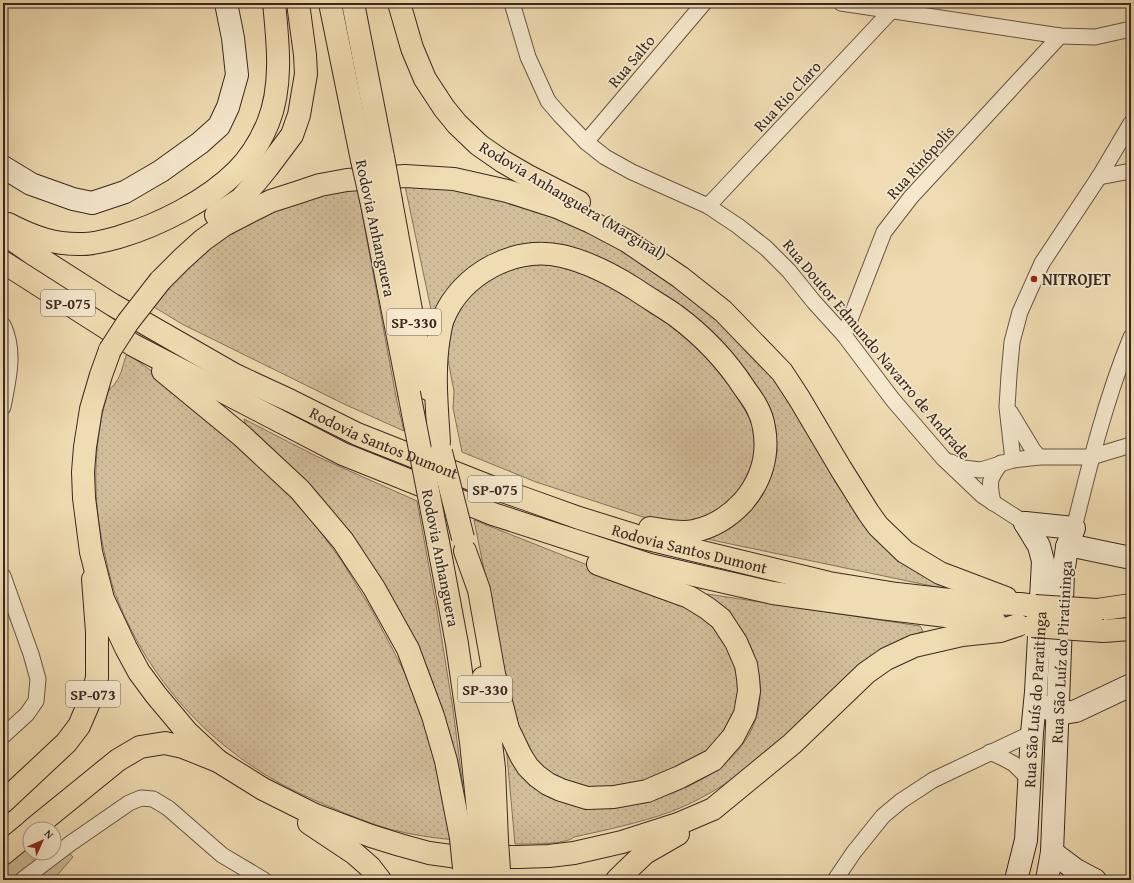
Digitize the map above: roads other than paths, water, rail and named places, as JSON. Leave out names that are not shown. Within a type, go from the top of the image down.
[{"type":"main road","points":[[3,221],[25,233],[42,239],[60,243],[84,244],[107,240],[155,224],[197,202],[221,185],[247,160],[263,136],[275,102],[278,80],[278,35],[274,3]]},
{"type":"main road","points":[[153,281],[169,253],[216,215],[241,199],[292,135],[299,115],[306,74],[298,3]]},
{"type":"main road","name":"Rodovia Anhanguera","points":[[330,3],[372,159],[381,203],[409,394],[460,659],[471,742],[482,875]]},
{"type":"main road","name":"Rodovia Anhanguera","points":[[353,3],[372,159]]},
{"type":"main road","name":"Rodovia Anhanguera (Marginal)","points":[[399,3],[412,48],[425,79],[444,108],[479,145],[502,161],[528,176],[607,217],[647,241],[682,265],[710,287],[743,318],[761,340],[782,372]]},
{"type":"main road","points":[[218,761],[187,732],[139,672],[103,599],[92,552],[84,498],[84,447],[91,408],[110,350],[130,305],[153,281],[182,259],[203,240],[224,225],[247,213],[271,201],[320,185],[347,180],[405,176],[454,179],[507,191],[557,207],[591,222],[627,241],[680,277],[723,311],[782,372],[868,512],[878,526],[905,552],[940,573],[1001,595],[1026,615],[1103,631],[1131,629]]},
{"type":"main road","name":"Rodovia Anhanguera","points":[[381,203],[413,321],[440,447],[464,544],[494,768],[480,840]]},
{"type":"main road","name":"Rodovia Santos Dumont","points":[[3,233],[113,305],[235,375],[357,434],[491,488],[640,537],[829,583],[897,594],[976,603],[1026,615]]},
{"type":"main road","points":[[440,447],[436,382],[437,348],[442,320],[455,297],[471,279],[493,265],[518,256],[541,254],[561,256],[588,265],[620,280],[676,316],[699,336],[739,379],[757,406],[764,427],[766,450],[760,474],[750,494],[735,511],[714,525],[692,532],[668,531],[645,527],[523,498]]},
{"type":"main road","name":"Rodovia Santos Dumont","points":[[3,262],[133,345],[343,454],[492,514],[650,565],[773,593],[881,608],[1026,615]]},
{"type":"main road","points":[[133,345],[242,436],[300,490],[343,541],[374,588],[408,649],[433,716],[446,761],[480,840],[482,875]]},
{"type":"main road","points":[[464,544],[478,590],[494,674],[508,729],[521,756],[528,767],[537,776],[548,784],[561,790],[587,798],[614,797],[647,791],[680,777],[713,760],[733,737],[745,714],[749,691],[746,665],[736,642],[722,619],[689,597],[635,576],[566,553],[492,514]]},
{"type":"main road","name":"SP-073","points":[[3,802],[66,743],[79,726],[92,696],[97,678],[97,632],[92,552]]},
{"type":"main road","points":[[617,880],[645,854],[680,833],[713,809],[792,744],[866,673],[886,660],[914,646],[962,635],[1000,631],[1026,615],[1097,610],[1131,605]]},
{"type":"main road","points":[[43,821],[118,760],[140,746],[165,743],[183,747],[218,761],[263,789],[315,815],[371,836],[429,853],[458,857],[518,858],[574,853],[644,836],[678,824],[713,809]]},
{"type":"main road","points":[[263,789],[292,812],[354,853],[370,867],[380,880]]},
{"type":"main road","points":[[3,854],[22,839]]},
{"type":"street","points":[[3,167],[31,184],[73,199],[92,203],[126,192],[161,171],[200,143],[219,126],[228,107],[237,75],[233,38],[226,3]]},
{"type":"street","name":"Rua Doutor Edmundo Navarro de Andrade","points":[[512,3],[528,57],[548,101],[586,142],[605,157],[708,206],[738,226],[766,248],[789,271],[814,302],[844,334],[894,400],[943,458],[971,485],[993,503],[1025,523]]},
{"type":"street","name":"Rua Salto","points":[[586,142],[704,3]]},
{"type":"street","points":[[841,3],[1060,36],[1095,37],[1131,29]]},
{"type":"street","name":"Rua Rio Claro","points":[[708,206],[891,11]]},
{"type":"street","name":"Rua Rinópolis","points":[[844,334],[884,232],[911,197],[1060,36]]},
{"type":"street","points":[[993,503],[989,485],[990,480],[992,475],[1007,461],[1007,407],[1009,375],[1012,342],[1020,312],[1042,263],[1129,134]]},
{"type":"street","points":[[1099,177],[1131,171]]},
{"type":"street","points":[[3,325],[7,333],[10,366],[3,407]]},
{"type":"street","name":"Rua São Luíz do Piratininga","points":[[1047,880],[1052,852],[1063,574],[1070,537],[1091,457],[1122,357],[1131,337]]},
{"type":"street","points":[[1007,407],[1039,457]]},
{"type":"street","points":[[943,458],[963,468],[981,470],[1007,461],[1039,457],[1091,457],[1131,445]]},
{"type":"street","points":[[1070,457],[1086,477]]},
{"type":"street","points":[[1025,523],[1070,537],[1078,547],[1131,558]]},
{"type":"street","name":"Rua São Luís do Paraitinga","points":[[1016,880],[1026,840],[1043,561],[1039,546],[1025,523]]},
{"type":"street","points":[[1043,561],[1070,537]]},
{"type":"street","points":[[3,576],[31,654],[38,679],[36,700],[27,714],[3,736]]},
{"type":"street","points":[[1036,692],[1047,707],[1058,714],[1076,711],[1131,685]]},
{"type":"street","points":[[835,880],[854,852],[883,816],[901,801],[933,780],[1032,733]]},
{"type":"street","points":[[990,752],[1014,764],[1029,779]]},
{"type":"street","points":[[22,880],[71,843],[129,803],[141,798],[153,799],[168,808],[244,875],[264,880]]},
{"type":"street","points":[[1052,852],[1076,870],[1095,880]]},
{"type":"place","name":"NITROJET","points":[[1034,279]]}]
